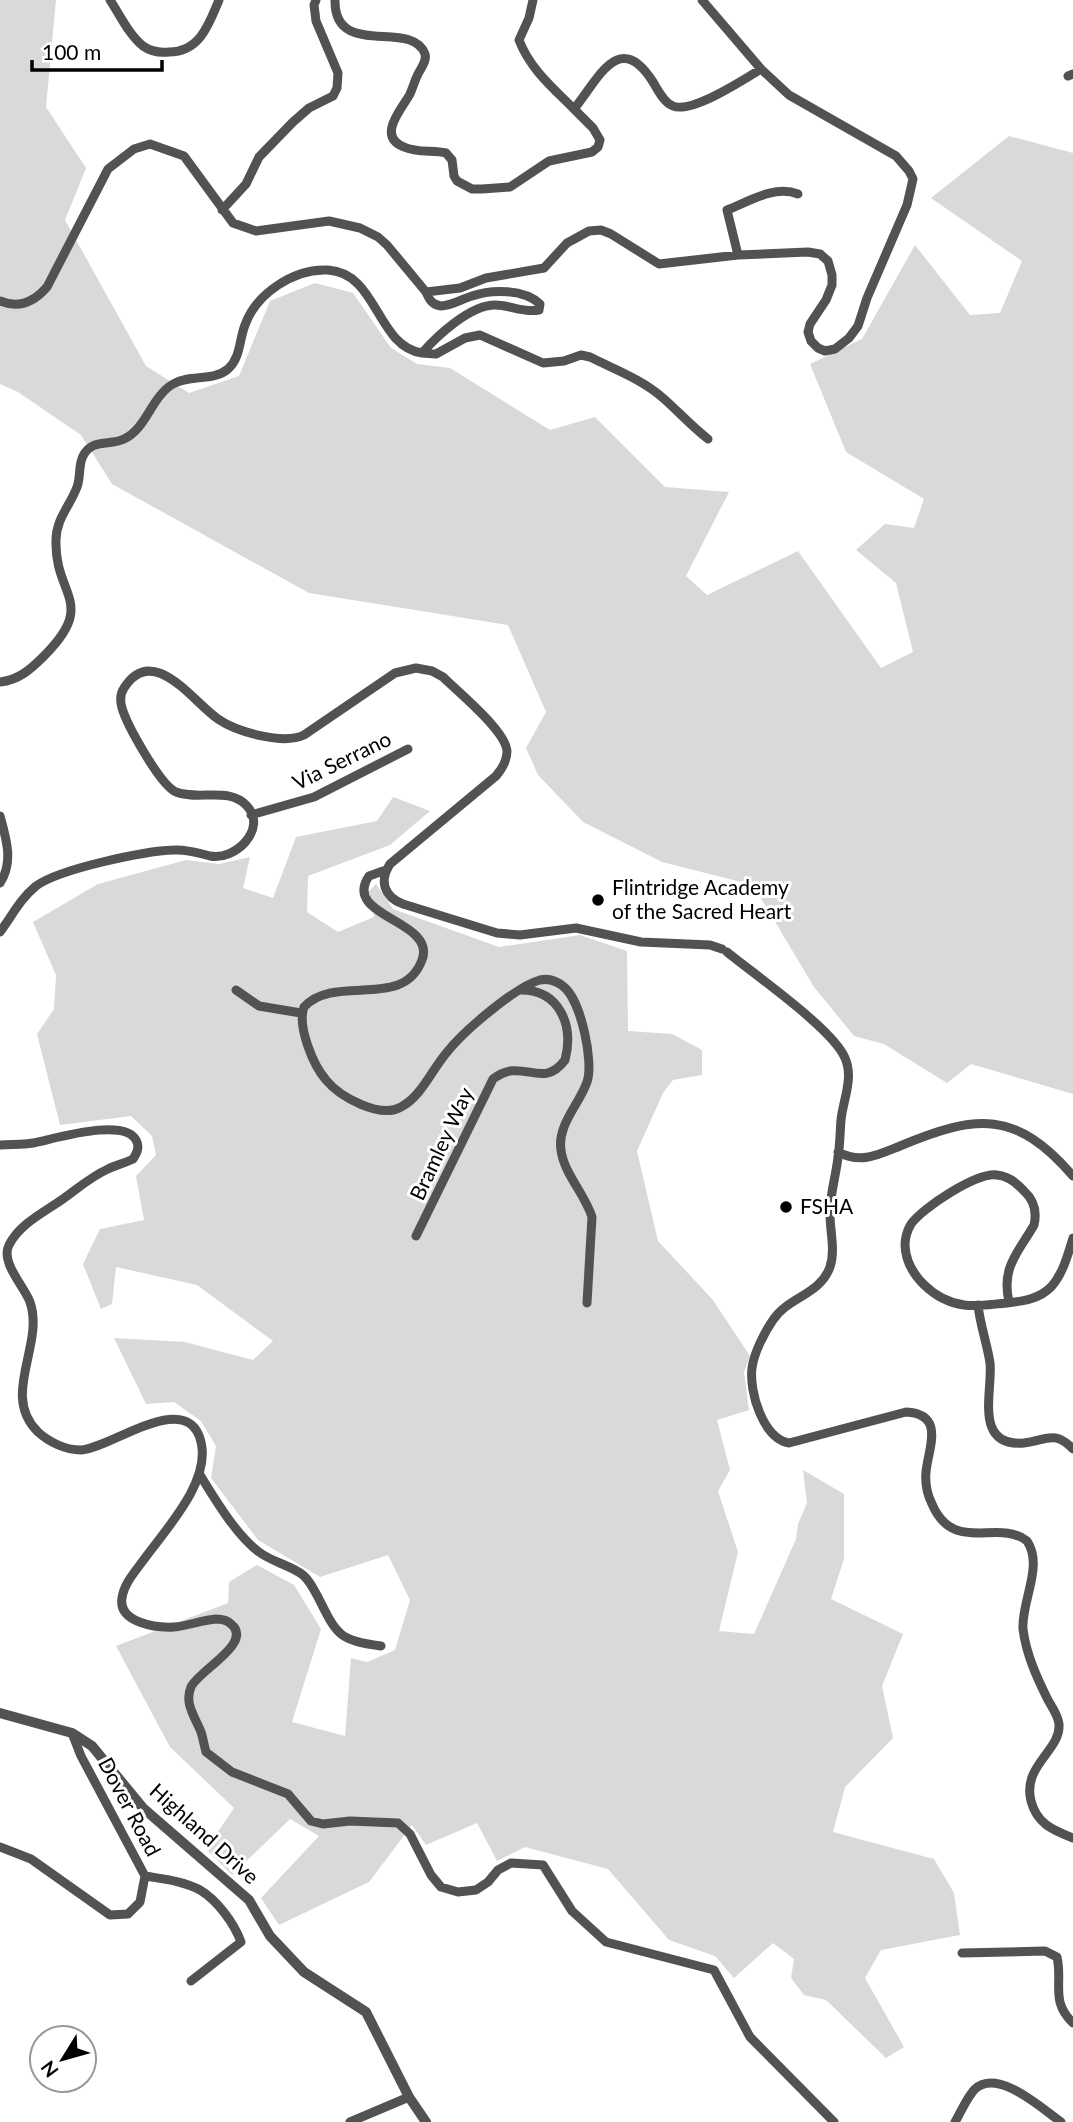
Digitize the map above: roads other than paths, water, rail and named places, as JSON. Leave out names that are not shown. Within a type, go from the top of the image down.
[{"type":"street","points":[[110,0],[143,46],[159,53],[189,48],[201,38],[219,0]]},
{"type":"street","points":[[222,210],[246,184],[259,157],[309,108],[333,96],[337,88],[338,73],[316,21],[316,0]]},
{"type":"street","points":[[335,0],[335,13],[343,25],[358,35],[404,39],[425,52],[426,60],[409,96],[392,123],[391,133],[394,141],[401,147],[446,153],[452,160],[454,176],[461,185],[472,189],[510,187],[548,161],[592,152],[598,147],[600,140],[593,128],[576,107],[533,68],[523,53],[519,40],[529,18],[533,0]]},
{"type":"street","points":[[426,292],[460,288],[486,278],[544,268],[567,243],[589,231],[601,230],[611,234],[659,264],[738,255],[808,252],[820,254],[828,261],[832,275],[832,285],[826,300],[810,324],[808,332],[811,341],[825,351],[843,344],[858,326],[867,298],[907,205],[913,178],[895,156],[789,95],[761,69],[702,0]]},
{"type":"street","points":[[576,107],[610,63],[619,58],[629,57],[638,63],[666,101],[674,107],[688,107],[737,84],[761,69]]},
{"type":"street","points":[[0,301],[19,305],[29,303],[39,296],[47,287],[107,169],[134,149],[150,144],[184,156],[233,223],[256,231],[329,221],[360,228],[387,245],[436,306],[444,306],[494,290],[535,299],[540,304],[539,310],[530,312],[497,305],[486,306],[449,328],[422,354]]},
{"type":"street","points":[[738,255],[727,210],[775,190],[789,190],[798,194]]},
{"type":"street","points":[[0,682],[22,676],[67,630],[71,606],[56,552],[56,538],[58,523],[78,485],[78,467],[83,455],[95,444],[124,440],[146,418],[158,397],[174,383],[195,377],[218,376],[228,369],[236,360],[248,317],[254,307],[267,293],[299,274],[327,270],[346,274],[367,295],[397,339],[410,352],[436,354],[465,338],[480,335],[543,363],[564,361],[581,355],[590,357],[648,386],[708,439]]},
{"type":"street","points":[[0,932],[25,896],[56,875],[173,850],[221,857],[239,850],[249,837],[249,808],[238,799],[179,793],[170,789],[158,776],[122,711],[121,696],[131,680],[148,671],[163,672],[219,720],[240,729],[287,740],[304,734],[395,673],[416,668],[432,671],[443,677],[500,735],[507,754],[505,763],[496,776],[390,864],[383,878],[386,892],[396,902],[497,933],[520,934],[576,928],[641,942],[710,945],[724,951],[828,1034],[844,1055],[848,1086],[841,1119],[830,1212],[833,1249],[831,1265],[815,1288],[774,1318],[753,1362],[751,1375],[754,1391],[764,1424],[774,1437],[789,1443],[906,1412],[918,1414],[928,1422],[933,1434],[926,1483],[928,1496],[943,1522],[962,1532],[983,1535],[1015,1534],[1027,1541],[1032,1558],[1024,1613],[1025,1640],[1037,1676],[1059,1723],[1057,1735],[1034,1771],[1030,1797],[1042,1822],[1073,1838]]},
{"type":"street","name":"Via Serrano","points":[[251,815],[314,797],[408,749]]},
{"type":"street","points":[[0,816],[8,848],[8,864],[0,883]]},
{"type":"street","points":[[386,870],[369,876],[364,887],[365,894],[374,908],[418,937],[424,948],[420,965],[415,973],[400,985],[389,989],[324,993],[308,1002],[301,1013],[300,1021],[306,1039],[326,1081],[342,1094],[373,1109],[389,1112],[405,1105],[414,1097],[447,1051],[464,1033],[520,991],[541,980],[556,982],[573,998],[582,1026],[588,1076],[562,1130],[561,1150],[567,1169],[592,1217],[587,1303]]},
{"type":"street","points":[[236,990],[259,1006],[301,1013]]},
{"type":"street","name":"Bramley Way","points":[[416,1236],[492,1079],[508,1070],[516,1069],[536,1074],[550,1073],[565,1060],[568,1041],[561,1010],[551,998],[542,993],[520,991]]},
{"type":"street","points":[[838,1152],[847,1157],[863,1159],[936,1132],[990,1123],[1017,1130],[1033,1138],[1056,1156],[1073,1177]]},
{"type":"street","points":[[0,1144],[29,1144],[90,1131],[127,1130],[138,1145],[133,1159],[92,1178],[28,1222],[8,1245],[8,1261],[26,1291],[34,1321],[20,1388],[20,1402],[35,1430],[65,1448],[94,1448],[153,1422],[170,1420],[184,1422],[195,1429],[201,1440],[203,1462],[190,1496],[131,1577],[121,1601],[124,1611],[131,1619],[152,1626],[172,1627],[217,1619],[232,1625],[236,1632],[236,1640],[230,1649],[200,1674],[191,1686],[188,1698],[190,1708],[206,1752],[232,1772],[288,1794],[311,1821],[323,1824],[350,1821],[398,1823],[410,1834],[430,1875],[441,1887],[458,1892],[476,1890],[510,1863],[543,1865],[572,1911],[606,1942],[714,1970],[750,2036],[834,2122]]},
{"type":"street","points":[[1009,1303],[1006,1290],[1009,1267],[1034,1225],[1035,1211],[1029,1197],[1018,1185],[1004,1177],[990,1175],[972,1180],[922,1212],[911,1224],[905,1243],[906,1256],[919,1282],[949,1300],[967,1306],[1009,1303],[1035,1298],[1051,1287],[1063,1266],[1073,1238]]},
{"type":"street","points":[[978,1305],[991,1370],[987,1415],[994,1430],[1005,1440],[1013,1442],[1022,1443],[1050,1437],[1069,1445],[1073,1433]]},
{"type":"street","points":[[200,1475],[229,1518],[260,1552],[303,1575],[311,1584],[332,1627],[341,1636],[355,1642],[381,1646]]},
{"type":"street","name":"Highland Drive","points":[[0,1713],[72,1733],[92,1746],[143,1808],[249,1899],[270,1936],[303,1972],[366,2012],[409,2097],[426,2122]]},
{"type":"street","name":"Dover Road","points":[[0,1847],[31,1859],[110,1915],[128,1914],[140,1902],[145,1875],[81,1756],[72,1733]]},
{"type":"street","points":[[145,1875],[200,1890],[233,1923],[237,1932],[241,1942],[191,1981]]},
{"type":"street","points":[[962,1954],[1045,1951],[1057,1956],[1058,2001],[1073,2023]]},
{"type":"street","points":[[955,2122],[975,2090],[989,2082],[1003,2084],[1061,2122]]},
{"type":"street","points":[[350,2122],[409,2097]]},
{"type":"place","name":"Flintridge Academy of the Sacred Heart","points":[[598,900]]},
{"type":"place","name":"FSHA","points":[[786,1207]]}]
